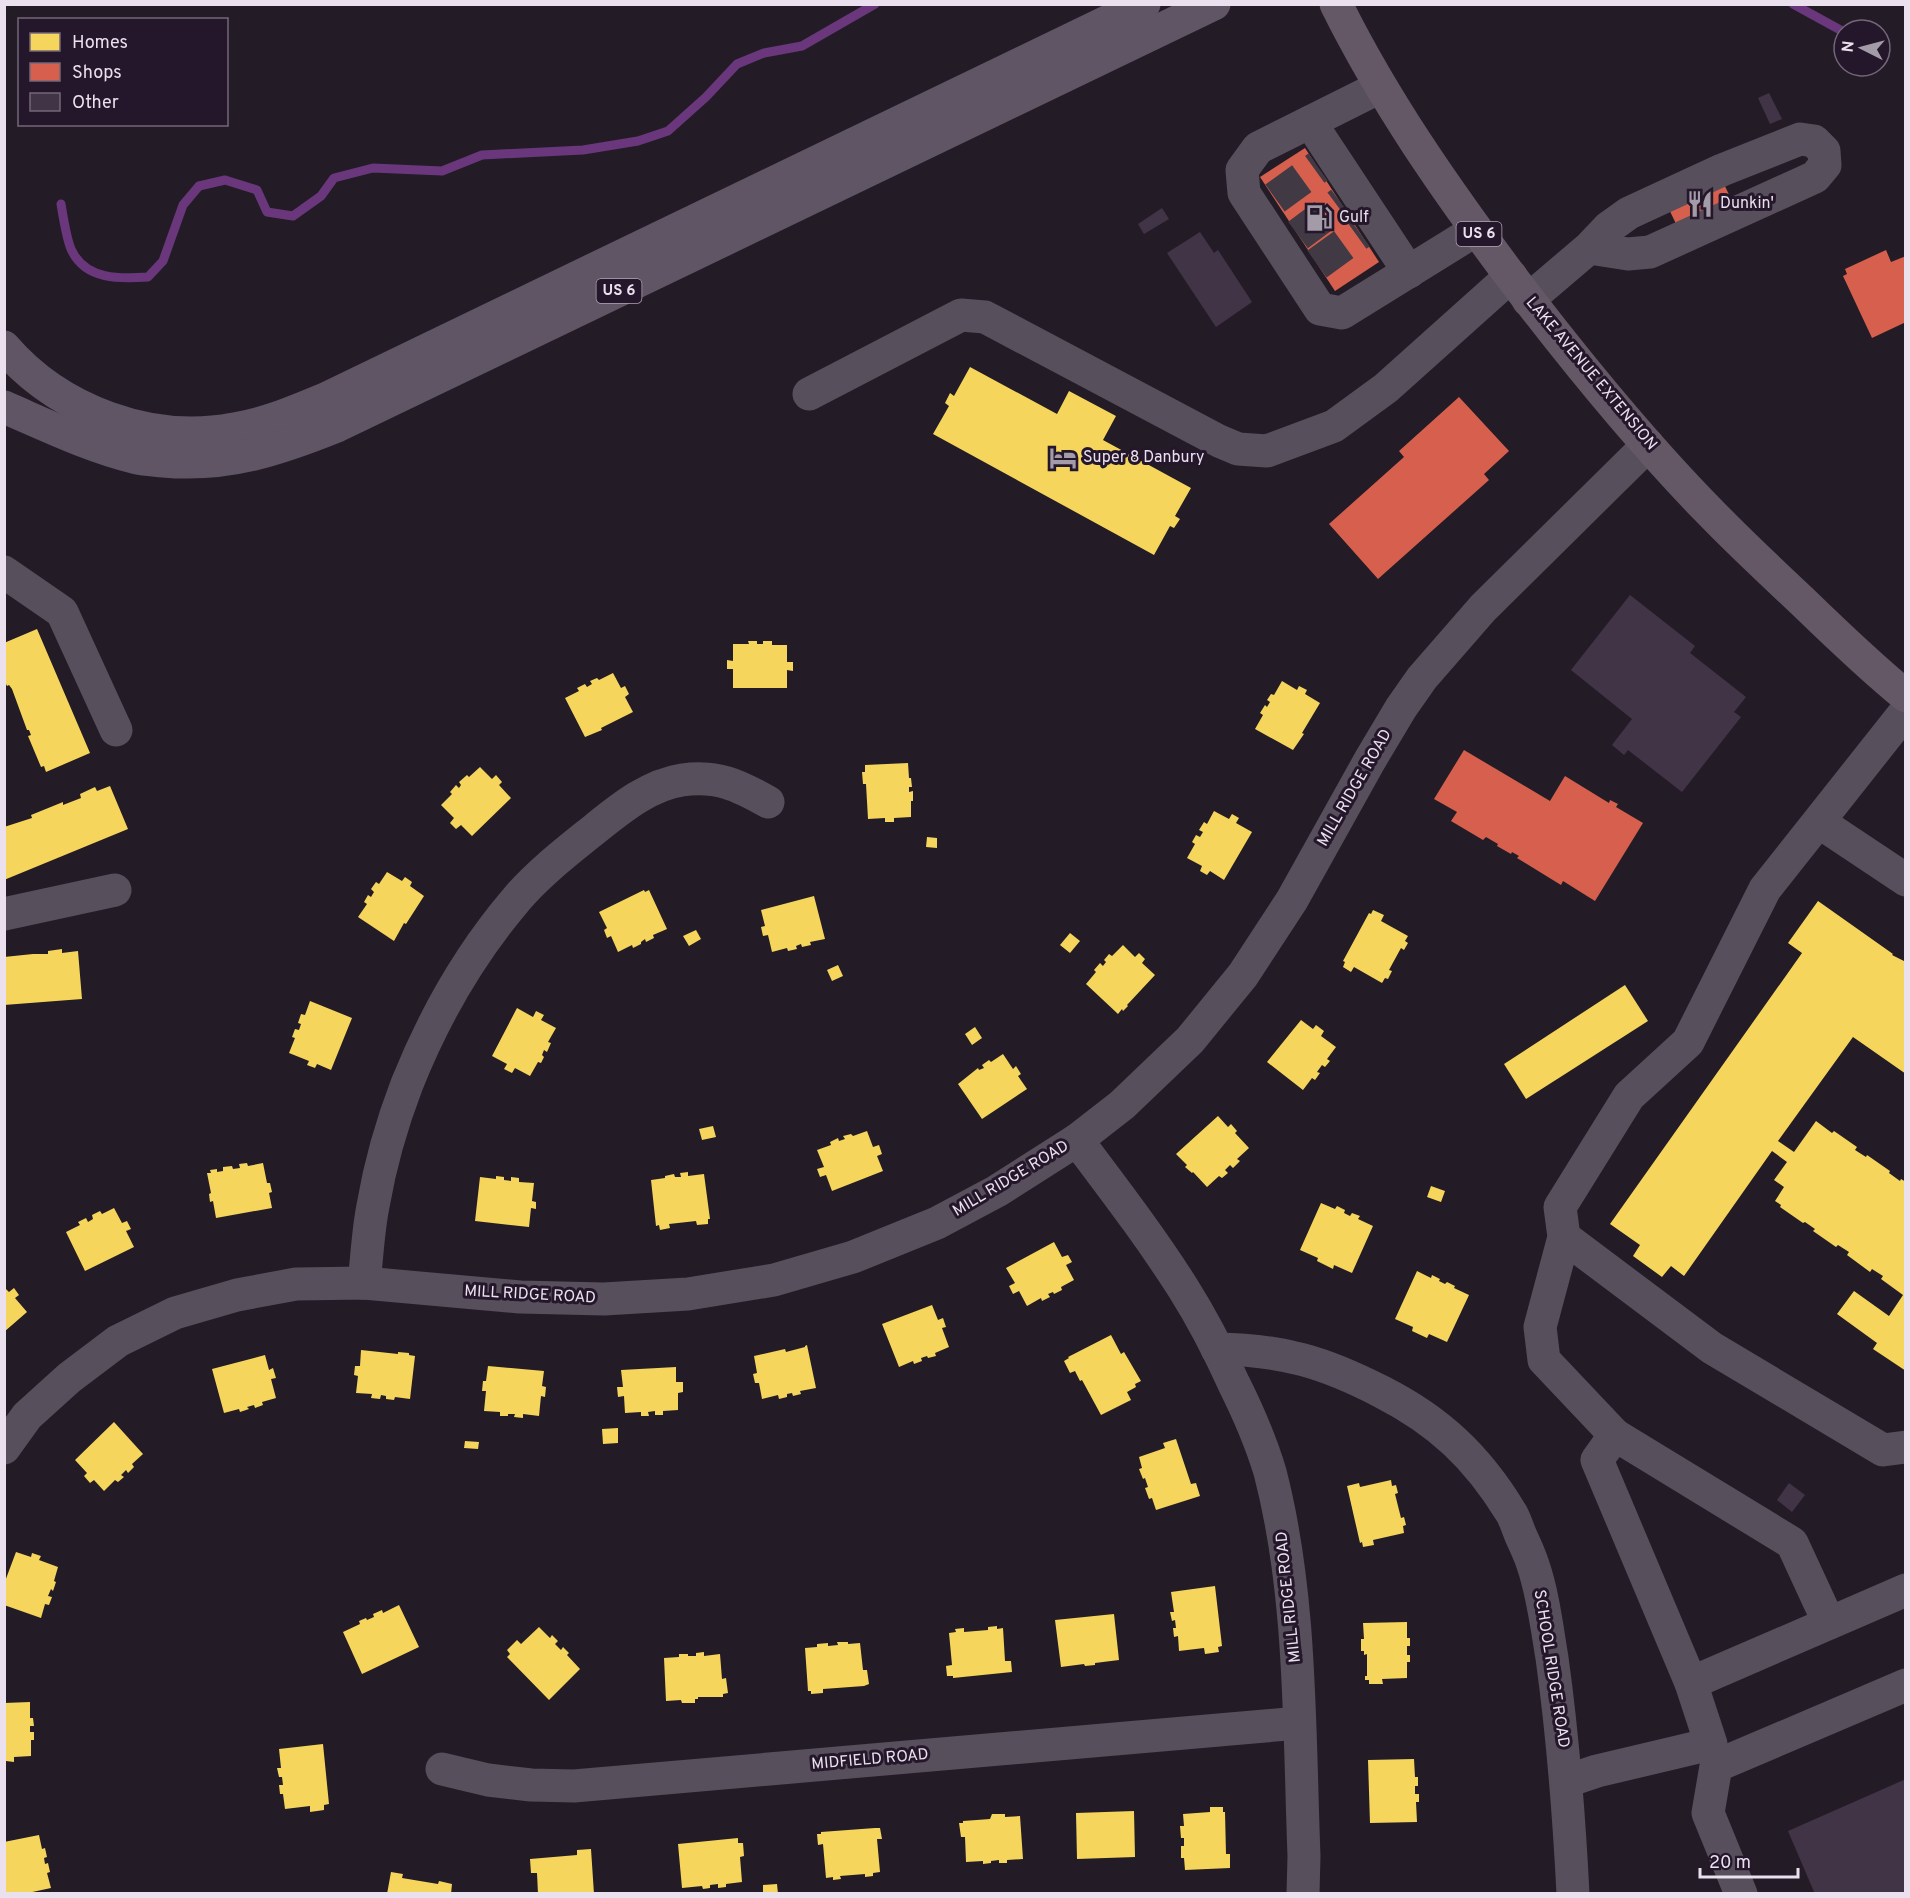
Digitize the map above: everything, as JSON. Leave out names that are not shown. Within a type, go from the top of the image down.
[{"type":"highway","points":[[4,347],[17,362],[54,391],[98,414],[144,429],[190,433],[234,429],[280,417],[336,394],[1144,4]]},
{"type":"highway","name":"US 6","points":[[4,407],[87,442],[138,458],[190,464],[239,459],[289,445],[337,426],[1214,4]]},
{"type":"main road","name":"LAKE AVENUE EXTENSION","points":[[1336,4],[1361,55],[1414,142],[1476,230],[1586,373],[1710,512],[1835,633],[1905,696]]},
{"type":"street","points":[[1380,87],[1258,148],[1242,170],[1244,193],[1265,205],[1308,270],[1320,309],[1342,312],[1476,230]]},
{"type":"street","points":[[1310,122],[1325,162],[1368,227],[1408,272]]},
{"type":"street","points":[[809,394],[961,315],[969,314],[985,316],[1219,441],[1238,449],[1267,451],[1334,426],[1520,288],[1589,248],[1608,228],[1629,213],[1722,170],[1800,140],[1814,141],[1824,151],[1825,165],[1815,177],[1650,252],[1628,254],[1589,248]]},
{"type":"street","name":"MILL RIDGE ROAD","points":[[4,1448],[27,1416],[69,1378],[118,1341],[175,1313],[237,1295],[296,1284],[364,1283],[520,1297],[603,1299],[688,1294],[774,1280],[854,1257],[936,1223],[997,1191],[1077,1140],[1122,1105],[1190,1040],[1243,975],[1292,900],[1370,760],[1422,678],[1483,608],[1648,445]]},
{"type":"street","points":[[4,572],[62,612],[116,730]]},
{"type":"street","points":[[1829,1623],[1792,1543],[1615,1435],[1544,1360],[1540,1327],[1564,1237],[1560,1207],[1629,1096],[1688,1042],[1766,889],[1905,711]]},
{"type":"street","points":[[364,1283],[373,1207],[387,1145],[407,1084],[438,1017],[475,954],[516,899],[567,851],[618,810],[654,788],[682,780],[713,779],[740,786],[768,801]]},
{"type":"street","points":[[1819,822],[1905,880]]},
{"type":"street","points":[[4,914],[115,890]]},
{"type":"street","name":"MILL RIDGE ROAD","points":[[1077,1140],[1183,1289],[1217,1349],[1247,1410],[1269,1470],[1284,1535],[1292,1596],[1304,1856],[1303,1893]]},
{"type":"street","points":[[1564,1237],[1712,1348],[1883,1450],[1905,1447]]},
{"type":"street","name":"SCHOOL RIDGE ROAD","points":[[1217,1349],[1281,1353],[1312,1361],[1357,1379],[1416,1411],[1449,1434],[1482,1470],[1511,1512],[1534,1566],[1546,1620],[1567,1781],[1573,1893]]},
{"type":"street","points":[[1615,1435],[1597,1460],[1691,1683],[1713,1755],[1708,1813],[1741,1893]]},
{"type":"street","points":[[1691,1683],[1905,1590]]},
{"type":"street","points":[[1567,1781],[1597,1771],[1713,1755],[1905,1685]]},
{"type":"street","name":"MIDFIELD ROAD","points":[[442,1769],[488,1780],[531,1785],[574,1786],[1299,1724]]},
{"type":"building: Homes","points":[[970,367],[1057,414],[1069,391],[1116,416],[1103,440],[1191,488],[1175,516],[1180,519],[1174,528],[1170,526],[1154,555],[933,434],[949,406],[945,403],[950,393],[954,396]]},
{"type":"building: Homes","points":[[37,629],[90,753],[46,772],[44,766],[41,767],[28,736],[31,735],[12,689],[4,680],[4,643]]},
{"type":"building: Homes","points":[[748,641],[763,644],[763,641],[772,641],[772,645],[787,645],[787,662],[793,662],[793,671],[787,670],[787,688],[733,688],[733,669],[727,669],[727,660],[733,661],[733,644],[749,644]]},
{"type":"building: Homes","points":[[613,673],[621,688],[625,686],[629,694],[625,697],[633,712],[585,737],[565,698],[579,691],[577,688],[585,684],[587,687],[592,684],[590,681],[597,678],[599,680]]},
{"type":"building: Homes","points":[[1282,681],[1297,690],[1299,686],[1307,690],[1305,694],[1320,703],[1293,750],[1255,729],[1263,715],[1260,713],[1270,702],[1267,700],[1271,694],[1274,695]]},
{"type":"building: Homes","points":[[908,763],[912,787],[909,787],[909,792],[913,791],[911,817],[894,818],[894,822],[885,822],[885,818],[868,819],[866,784],[863,784],[862,772],[865,772],[865,765]]},
{"type":"building: Homes","points":[[480,767],[492,779],[496,775],[502,782],[499,785],[511,798],[472,836],[461,825],[456,829],[450,823],[454,818],[441,805],[452,794],[450,792],[456,785],[459,788],[461,785],[459,782]]},
{"type":"building: Homes","points":[[110,786],[128,829],[4,880],[4,827],[32,818],[31,815],[63,802],[63,805],[81,798],[80,794],[95,787],[97,791]]},
{"type":"building: Homes","points":[[1214,811],[1229,819],[1232,814],[1239,818],[1236,823],[1252,832],[1224,880],[1210,871],[1207,875],[1200,871],[1202,866],[1187,858],[1195,844],[1192,842],[1196,835],[1200,837],[1203,832],[1199,830],[1204,822],[1207,824]]},
{"type":"building: Homes","points":[[927,837],[937,838],[937,848],[926,847]]},
{"type":"building: Homes","points":[[387,872],[402,881],[405,877],[412,882],[410,886],[424,896],[394,941],[358,917],[367,904],[364,902],[368,895],[371,897],[374,892],[371,889],[376,882],[379,884]]},
{"type":"building: Homes","points":[[644,890],[645,892],[649,890],[667,929],[653,935],[654,938],[646,942],[645,939],[633,948],[632,945],[618,952],[611,936],[607,938],[604,930],[607,928],[599,912]]},
{"type":"building: Homes","points":[[814,896],[825,939],[810,942],[811,945],[802,947],[801,944],[796,946],[797,949],[788,951],[787,948],[772,952],[768,935],[763,936],[761,927],[765,926],[761,910]]},
{"type":"building: Homes","points":[[1818,901],[1892,955],[1906,962],[1906,1074],[1853,1037],[1778,1141],[1794,1152],[1816,1121],[1857,1147],[1855,1150],[1866,1157],[1867,1155],[1900,1181],[1901,1179],[1906,1182],[1906,1371],[1873,1349],[1877,1343],[1837,1314],[1854,1291],[1889,1316],[1903,1295],[1881,1279],[1883,1276],[1872,1269],[1870,1272],[1847,1255],[1849,1252],[1838,1245],[1836,1247],[1813,1231],[1815,1229],[1780,1207],[1781,1205],[1775,1201],[1784,1187],[1774,1180],[1787,1162],[1772,1151],[1684,1276],[1671,1266],[1662,1277],[1633,1256],[1640,1245],[1610,1224],[1802,953],[1788,943]]},
{"type":"building: Homes","points":[[1373,910],[1384,915],[1381,921],[1408,936],[1405,941],[1408,943],[1404,950],[1401,948],[1389,970],[1392,971],[1388,979],[1385,978],[1382,983],[1354,967],[1351,972],[1343,967],[1345,962],[1343,961],[1369,913],[1371,914]]},
{"type":"building: Homes","points":[[696,930],[701,939],[689,946],[683,936]]},
{"type":"building: Homes","points":[[1070,933],[1080,941],[1070,953],[1060,945]]},
{"type":"building: Homes","points":[[1123,945],[1135,957],[1139,953],[1145,959],[1142,963],[1155,975],[1118,1014],[1086,984],[1100,963],[1103,966],[1109,954],[1112,956]]},
{"type":"building: Homes","points":[[62,949],[62,953],[78,951],[82,999],[4,1005],[4,957],[48,954],[48,951]]},
{"type":"building: Homes","points":[[838,965],[843,976],[832,981],[827,970]]},
{"type":"building: Homes","points":[[1625,985],[1648,1021],[1526,1099],[1504,1064]]},
{"type":"building: Homes","points":[[310,1001],[352,1018],[331,1070],[317,1064],[315,1068],[307,1065],[309,1061],[289,1053],[295,1038],[292,1037],[295,1029],[299,1030],[301,1024],[298,1023],[301,1014],[305,1015]]},
{"type":"building: Homes","points":[[517,1008],[533,1017],[536,1011],[544,1015],[541,1020],[556,1028],[548,1042],[551,1043],[547,1052],[544,1050],[541,1063],[538,1062],[530,1076],[515,1068],[512,1073],[504,1069],[507,1064],[492,1056]]},
{"type":"building: Homes","points":[[1301,1020],[1313,1029],[1316,1025],[1324,1031],[1321,1036],[1336,1047],[1327,1059],[1330,1061],[1325,1067],[1322,1065],[1315,1080],[1312,1078],[1303,1090],[1267,1062]]},
{"type":"building: Homes","points":[[975,1027],[982,1038],[972,1045],[965,1034]]},
{"type":"building: Homes","points":[[1003,1054],[1013,1069],[1016,1066],[1021,1074],[1018,1076],[1027,1089],[982,1119],[958,1084],[978,1068],[979,1070],[984,1068],[982,1065],[989,1060],[991,1062]]},
{"type":"building: Homes","points":[[1218,1116],[1228,1127],[1231,1124],[1237,1131],[1235,1133],[1249,1148],[1237,1159],[1240,1161],[1233,1168],[1230,1165],[1225,1170],[1228,1173],[1222,1178],[1219,1176],[1207,1187],[1185,1167],[1187,1165],[1176,1154]]},
{"type":"building: Homes","points":[[713,1126],[716,1137],[702,1140],[699,1129]]},
{"type":"building: Homes","points":[[867,1131],[873,1147],[879,1145],[882,1154],[877,1156],[883,1171],[832,1191],[826,1175],[820,1177],[817,1169],[824,1167],[817,1150],[831,1145],[830,1142],[838,1138],[839,1141],[845,1139],[843,1136],[851,1134],[853,1136]]},
{"type":"building: Homes","points":[[247,1163],[248,1166],[263,1163],[267,1183],[270,1183],[272,1192],[269,1193],[272,1208],[216,1218],[213,1201],[210,1202],[209,1194],[211,1193],[207,1173],[217,1169],[217,1172],[223,1171],[223,1167],[240,1168],[239,1164]]},
{"type":"building: Homes","points":[[688,1172],[688,1176],[704,1174],[710,1219],[708,1219],[708,1224],[697,1225],[696,1221],[669,1224],[670,1228],[660,1230],[659,1225],[656,1226],[651,1180],[674,1174],[675,1177],[681,1177],[680,1173]]},
{"type":"building: Homes","points":[[496,1176],[504,1177],[504,1180],[511,1181],[511,1177],[519,1178],[519,1182],[534,1183],[532,1201],[536,1202],[536,1209],[531,1208],[529,1227],[475,1221],[480,1177],[496,1179]]},
{"type":"building: Homes","points":[[1431,1186],[1445,1191],[1441,1202],[1427,1197]]},
{"type":"building: Homes","points":[[1321,1203],[1335,1209],[1337,1206],[1350,1216],[1352,1213],[1360,1216],[1358,1219],[1373,1226],[1352,1273],[1334,1265],[1333,1269],[1317,1261],[1318,1258],[1300,1250]]},
{"type":"building: Homes","points":[[114,1208],[122,1223],[127,1221],[131,1229],[126,1231],[134,1247],[85,1271],[66,1232],[80,1225],[78,1222],[86,1218],[88,1222],[93,1219],[92,1215],[100,1211],[102,1214]]},
{"type":"building: Homes","points":[[1054,1242],[1062,1257],[1068,1255],[1072,1262],[1066,1265],[1074,1280],[1061,1287],[1062,1290],[1048,1294],[1050,1297],[1042,1301],[1041,1298],[1027,1306],[1019,1291],[1013,1294],[1009,1286],[1015,1283],[1006,1268]]},
{"type":"building: Homes","points":[[1417,1271],[1431,1278],[1432,1275],[1440,1279],[1439,1281],[1445,1284],[1447,1282],[1469,1295],[1447,1342],[1429,1334],[1427,1338],[1412,1331],[1413,1327],[1395,1319]]},
{"type":"building: Homes","points":[[4,1287],[9,1292],[14,1288],[19,1295],[15,1298],[27,1312],[4,1332]]},
{"type":"building: Homes","points":[[932,1305],[938,1320],[943,1318],[946,1327],[942,1328],[949,1347],[935,1353],[936,1356],[928,1358],[927,1356],[921,1358],[922,1361],[914,1364],[913,1361],[899,1367],[882,1324]]},
{"type":"building: Homes","points":[[1111,1335],[1121,1354],[1124,1352],[1141,1381],[1127,1392],[1131,1400],[1101,1415],[1082,1380],[1080,1381],[1075,1371],[1070,1373],[1064,1361]]},
{"type":"building: Homes","points":[[807,1345],[816,1388],[800,1391],[801,1394],[793,1396],[792,1393],[787,1394],[787,1397],[779,1399],[778,1395],[762,1399],[759,1383],[755,1383],[753,1374],[757,1373],[754,1356],[785,1349],[786,1352]]},
{"type":"building: Homes","points":[[361,1350],[409,1353],[415,1356],[410,1399],[395,1397],[394,1400],[386,1399],[386,1396],[381,1395],[380,1399],[371,1398],[372,1394],[356,1393],[358,1376],[354,1375],[355,1366],[360,1366]]},
{"type":"building: Homes","points":[[265,1355],[269,1370],[273,1368],[276,1378],[271,1379],[276,1398],[262,1402],[263,1405],[255,1408],[254,1405],[240,1412],[239,1409],[224,1413],[212,1369]]},
{"type":"building: Homes","points":[[488,1366],[544,1371],[542,1386],[546,1387],[545,1397],[541,1396],[539,1416],[523,1414],[523,1418],[514,1417],[515,1414],[508,1414],[508,1416],[500,1416],[500,1412],[484,1411],[486,1391],[482,1391]]},
{"type":"building: Homes","points":[[676,1367],[676,1382],[683,1382],[683,1392],[678,1393],[678,1410],[663,1411],[663,1415],[655,1415],[655,1411],[648,1412],[649,1416],[641,1416],[641,1412],[625,1413],[624,1396],[618,1397],[617,1387],[623,1387],[621,1370]]},
{"type":"building: Homes","points":[[114,1422],[143,1454],[132,1464],[134,1467],[128,1473],[126,1470],[121,1475],[124,1477],[118,1482],[115,1480],[104,1491],[94,1480],[90,1483],[84,1476],[87,1473],[75,1460]]},
{"type":"building: Homes","points":[[618,1428],[618,1443],[603,1444],[602,1429]]},
{"type":"building: Homes","points":[[1176,1439],[1191,1484],[1196,1483],[1200,1496],[1156,1510],[1145,1488],[1148,1487],[1139,1469],[1142,1468],[1139,1457],[1165,1448],[1163,1443]]},
{"type":"building: Homes","points":[[465,1441],[479,1442],[478,1449],[464,1448]]},
{"type":"building: Homes","points":[[1391,1480],[1392,1486],[1396,1485],[1398,1493],[1395,1494],[1401,1518],[1404,1517],[1406,1525],[1403,1526],[1404,1533],[1373,1540],[1374,1545],[1363,1547],[1362,1542],[1360,1543],[1347,1486],[1359,1483],[1360,1487]]},
{"type":"building: Homes","points":[[16,1552],[31,1557],[32,1553],[41,1556],[39,1560],[58,1567],[53,1591],[51,1589],[48,1596],[52,1597],[49,1605],[45,1604],[41,1618],[4,1605],[4,1584]]},
{"type":"building: Homes","points":[[1215,1586],[1222,1646],[1218,1647],[1219,1652],[1205,1654],[1204,1648],[1179,1651],[1178,1636],[1174,1637],[1175,1620],[1172,1621],[1170,1612],[1174,1612],[1171,1592]]},
{"type":"building: Homes","points":[[399,1605],[419,1647],[362,1674],[343,1632],[360,1624],[359,1621],[374,1617],[373,1614],[382,1610],[383,1613]]},
{"type":"building: Homes","points":[[1114,1614],[1119,1660],[1095,1663],[1095,1665],[1061,1667],[1055,1620]]},
{"type":"building: Homes","points":[[1407,1622],[1407,1638],[1410,1638],[1410,1646],[1407,1646],[1407,1655],[1410,1655],[1410,1662],[1407,1662],[1407,1678],[1382,1679],[1383,1684],[1369,1684],[1369,1680],[1365,1680],[1367,1654],[1364,1655],[1364,1651],[1361,1651],[1361,1639],[1364,1639],[1363,1623]]},
{"type":"building: Homes","points":[[997,1626],[997,1629],[1003,1628],[1005,1661],[1011,1661],[1012,1672],[953,1678],[953,1676],[947,1676],[946,1666],[952,1665],[949,1633],[956,1632],[955,1629],[964,1628],[964,1632],[988,1630],[988,1627]]},
{"type":"building: Homes","points":[[539,1627],[550,1638],[552,1635],[558,1641],[555,1644],[561,1650],[563,1647],[569,1653],[567,1655],[580,1669],[549,1700],[507,1657],[510,1654],[507,1650],[517,1640],[521,1644]]},
{"type":"building: Homes","points":[[837,1642],[860,1643],[863,1670],[867,1670],[869,1684],[823,1689],[823,1693],[811,1694],[811,1691],[808,1691],[805,1648],[828,1643],[828,1646],[838,1645]]},
{"type":"building: Homes","points":[[704,1652],[704,1656],[720,1654],[722,1679],[726,1678],[728,1693],[723,1694],[723,1697],[698,1697],[695,1703],[682,1703],[681,1700],[666,1701],[664,1658],[679,1657],[679,1654],[696,1656],[696,1653]]},
{"type":"building: Homes","points":[[30,1702],[30,1718],[33,1718],[34,1726],[30,1726],[30,1732],[34,1732],[34,1740],[31,1740],[31,1756],[14,1757],[14,1762],[6,1761],[4,1703]]},
{"type":"building: Homes","points":[[323,1744],[329,1804],[324,1805],[324,1810],[310,1812],[310,1806],[285,1809],[279,1785],[283,1785],[282,1777],[279,1777],[277,1768],[281,1768],[279,1749]]},
{"type":"building: Homes","points":[[1414,1759],[1415,1777],[1418,1777],[1415,1794],[1419,1794],[1419,1802],[1416,1802],[1417,1822],[1370,1823],[1368,1760]]},
{"type":"building: Homes","points":[[1210,1807],[1223,1807],[1223,1812],[1225,1812],[1226,1854],[1230,1854],[1230,1868],[1185,1870],[1184,1858],[1181,1858],[1184,1838],[1181,1838],[1180,1826],[1184,1826],[1183,1814],[1210,1812]]},
{"type":"building: Homes","points":[[1134,1811],[1135,1857],[1077,1859],[1076,1813]]},
{"type":"building: Homes","points":[[992,1814],[1005,1814],[1005,1817],[1020,1816],[1023,1859],[1007,1860],[1007,1863],[999,1863],[999,1860],[983,1864],[983,1861],[966,1862],[965,1837],[961,1837],[959,1823],[990,1819]]},
{"type":"building: Homes","points":[[880,1828],[882,1839],[877,1839],[880,1872],[865,1877],[865,1874],[840,1876],[841,1879],[833,1880],[833,1877],[826,1878],[823,1844],[818,1845],[817,1834]]},
{"type":"building: Homes","points":[[39,1835],[42,1849],[45,1848],[47,1857],[44,1858],[45,1864],[48,1863],[50,1872],[47,1873],[51,1888],[23,1894],[4,1894],[4,1842]]},
{"type":"building: Homes","points":[[738,1838],[738,1843],[743,1843],[744,1856],[740,1857],[742,1882],[726,1884],[726,1887],[718,1888],[718,1884],[703,1889],[702,1886],[682,1888],[678,1844]]},
{"type":"building: Homes","points":[[591,1849],[594,1894],[538,1894],[537,1873],[531,1873],[530,1859],[577,1855],[577,1850]]},
{"type":"building: Homes","points":[[391,1872],[403,1874],[402,1878],[452,1884],[451,1894],[387,1894]]},
{"type":"building: Homes","points":[[777,1884],[778,1894],[763,1894],[763,1885]]},
{"type":"building: Shops","name":"Gulf","points":[[1305,148],[1379,262],[1335,291],[1260,177]]},
{"type":"building: Shops","name":"Dunkin'","points":[[1721,178],[1734,205],[1679,230],[1666,203]]},
{"type":"building: Shops","points":[[1886,250],[1891,262],[1906,256],[1906,322],[1872,338],[1843,276],[1847,274],[1845,269]]},
{"type":"building: Shops","points":[[1459,397],[1509,451],[1484,474],[1489,480],[1378,579],[1329,524],[1404,457],[1399,451]]},
{"type":"building: Shops","points":[[1464,750],[1550,801],[1565,776],[1609,803],[1610,800],[1618,804],[1616,807],[1643,823],[1595,901],[1563,881],[1561,885],[1486,837],[1483,840],[1451,821],[1457,812],[1434,799]]},
{"type":"building: Other","points":[[1769,93],[1782,119],[1770,124],[1758,98]]},
{"type":"building: Other","points":[[1162,208],[1169,219],[1144,234],[1138,224]]},
{"type":"building: Other","points":[[1200,232],[1214,253],[1218,250],[1252,302],[1216,327],[1167,253]]},
{"type":"building: Other","points":[[1630,595],[1695,646],[1690,653],[1746,697],[1734,712],[1741,717],[1682,792],[1628,750],[1624,755],[1612,745],[1632,719],[1571,670]]},
{"type":"building: Other","points":[[1789,1483],[1805,1495],[1792,1512],[1777,1500]]},
{"type":"building: Other","points":[[1906,1779],[1906,1894],[1815,1894],[1788,1831]]},
{"type":"waterway","points":[[61,204],[70,247],[78,261],[86,268],[105,276],[148,277],[163,261],[183,205],[199,186],[225,180],[257,190],[267,212],[293,216],[321,196],[334,178],[373,168],[442,171],[482,155],[583,150],[638,141],[668,131],[706,97],[737,64],[764,53],[802,46],[875,4]]},
{"type":"waterway","points":[[1793,4],[1832,25]]},
{"type":"tunnel","points":[[1275,198],[1318,167]]},
{"type":"tunnel","points":[[1298,235],[1341,203]]},
{"type":"tunnel","points":[[1317,264],[1360,233]]},
{"type":"place","name":"Dunkin'","points":[[1700,204]]},
{"type":"place","name":"Gulf","points":[[1319,218]]},
{"type":"place","name":"Super 8 Danbury","points":[[1063,458]]}]
